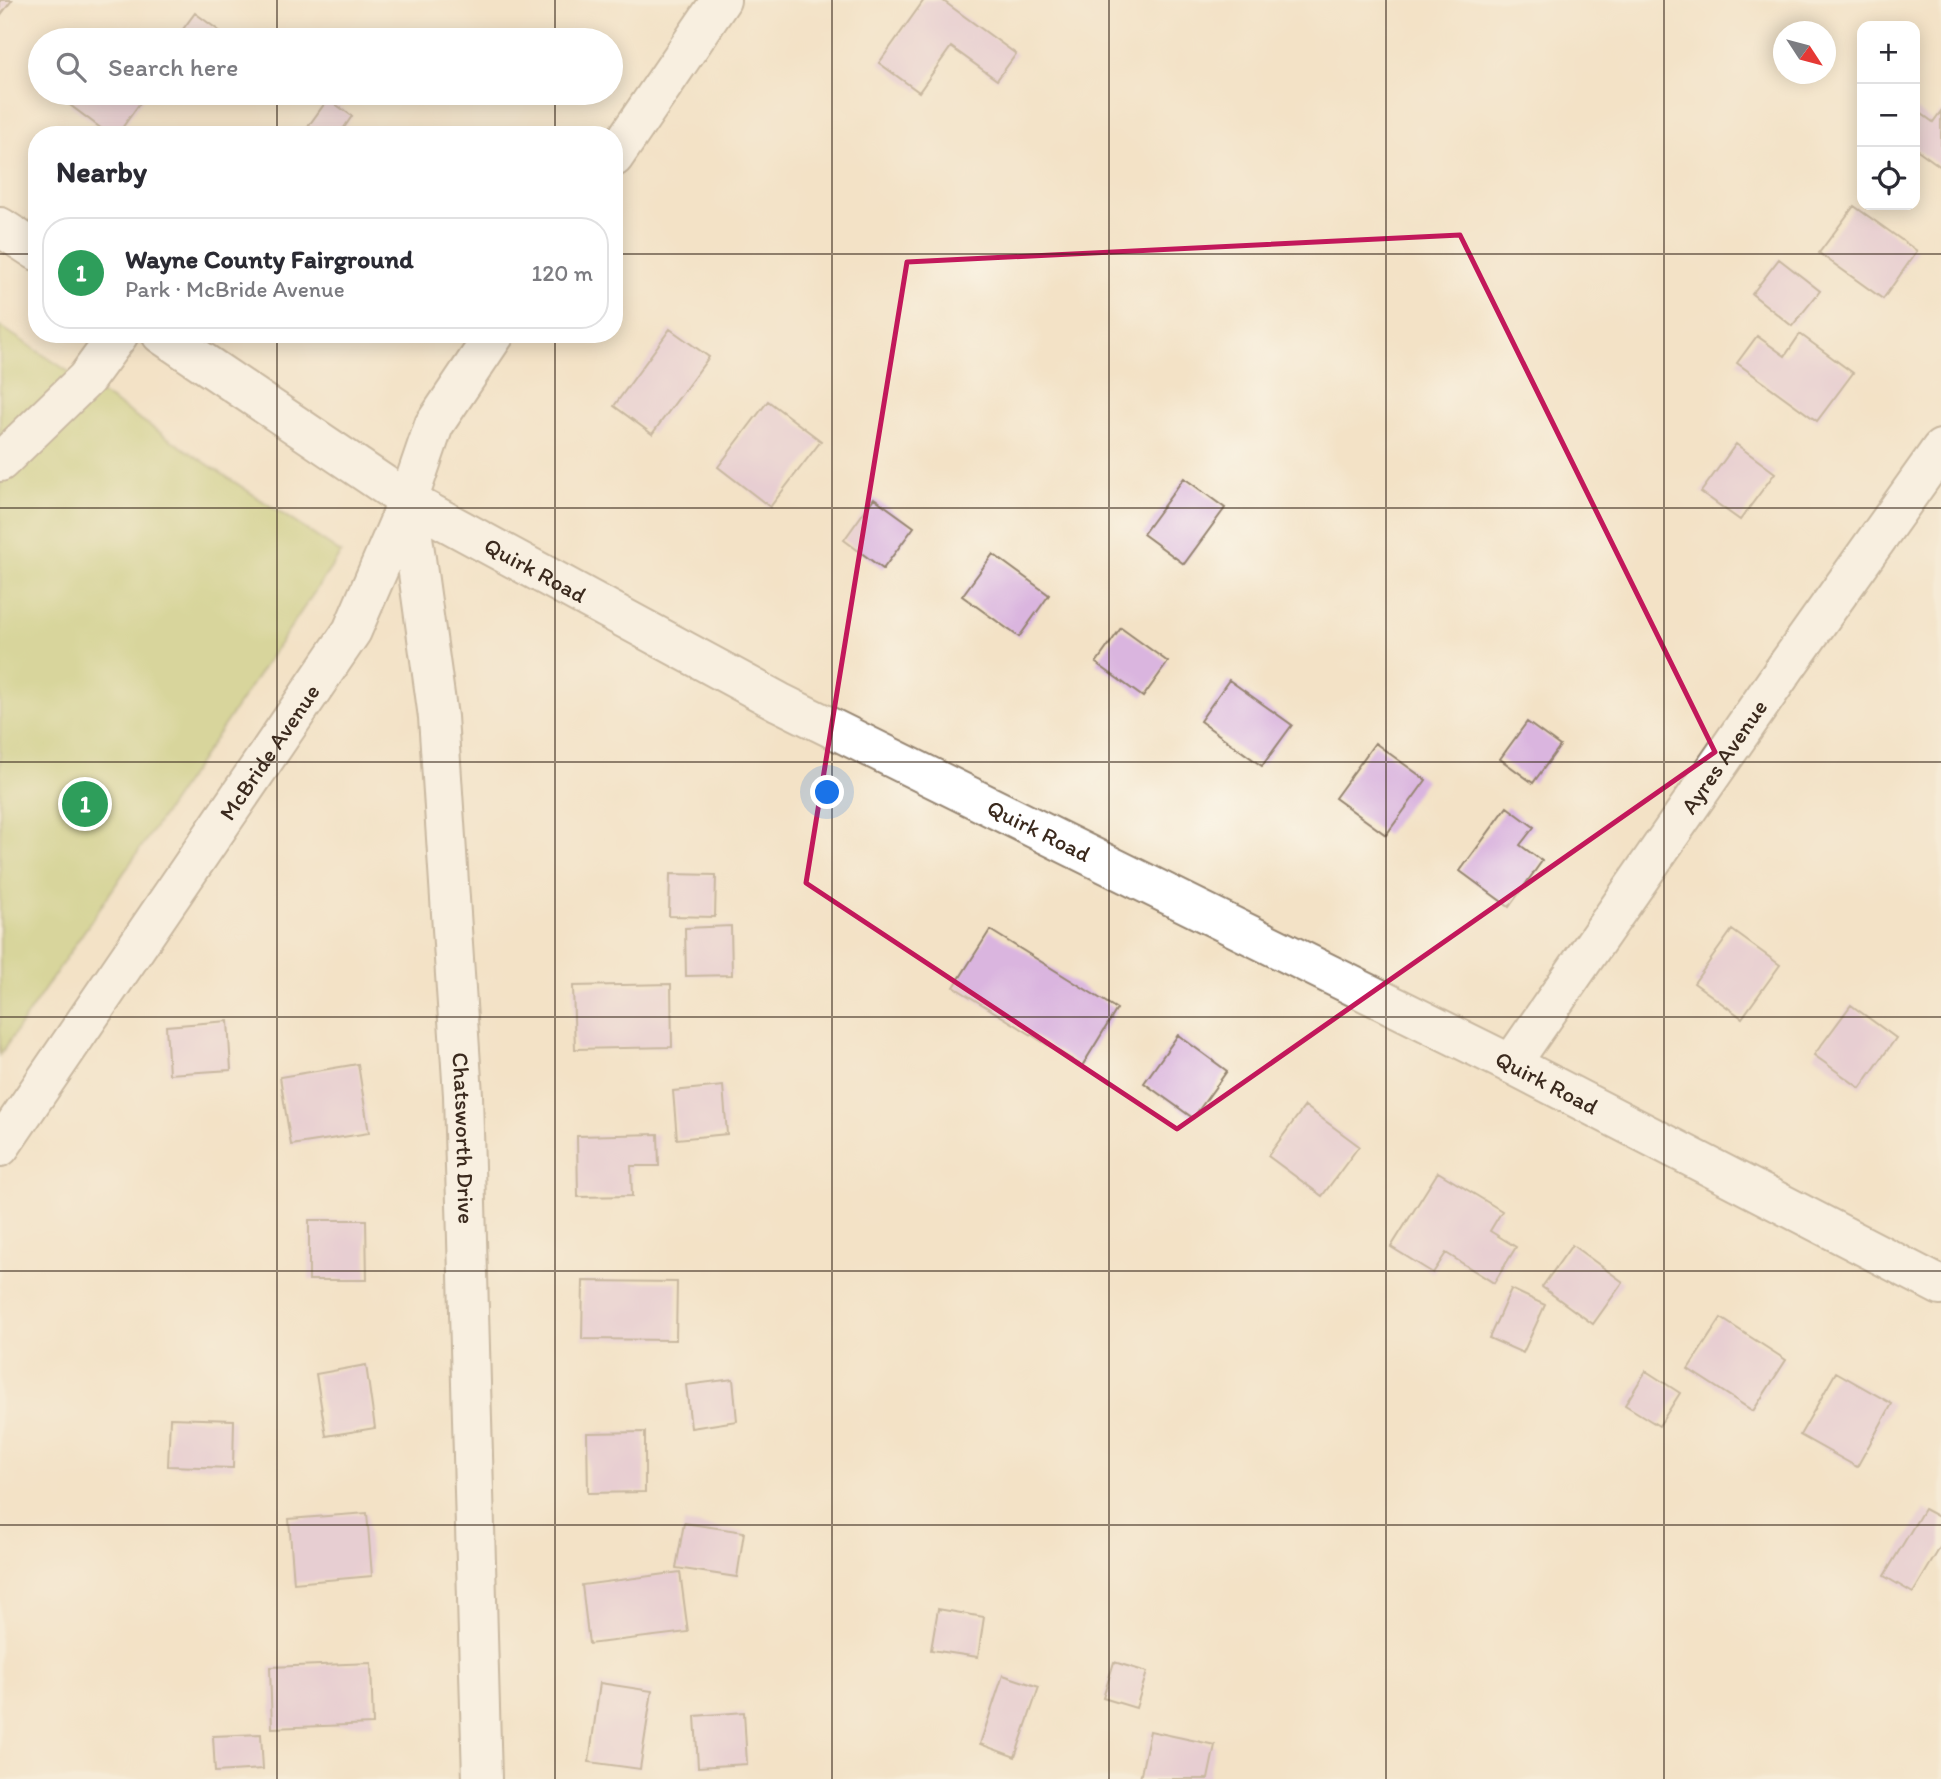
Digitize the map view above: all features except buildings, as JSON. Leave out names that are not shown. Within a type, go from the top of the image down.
[{"type":"street","points":[[623,144],[721,0]]},
{"type":"street","points":[[0,227],[28,245]]},
{"type":"street","points":[[0,462],[86,379],[112,343]]},
{"type":"street","name":"Quirk Road","points":[[174,343],[408,501],[779,702],[1511,1064],[1941,1286]]},
{"type":"street","name":"McBride Avenue","points":[[0,1147],[352,631],[408,501],[434,425],[489,343]]},
{"type":"street","name":"Ayres Avenue","points":[[1511,1064],[1786,667],[1941,449]]},
{"type":"street","name":"Chatsworth Drive","points":[[408,501],[438,717],[463,1095],[482,1779]]},
{"type":"highlighted area","points":[[1460,235],[1715,752],[1177,1129],[806,883],[907,262]]},
{"type":"green space","points":[[0,326],[341,553],[0,1055]]},
{"type":"place","name":"Wayne County Fairground","points":[[85,804]]}]
